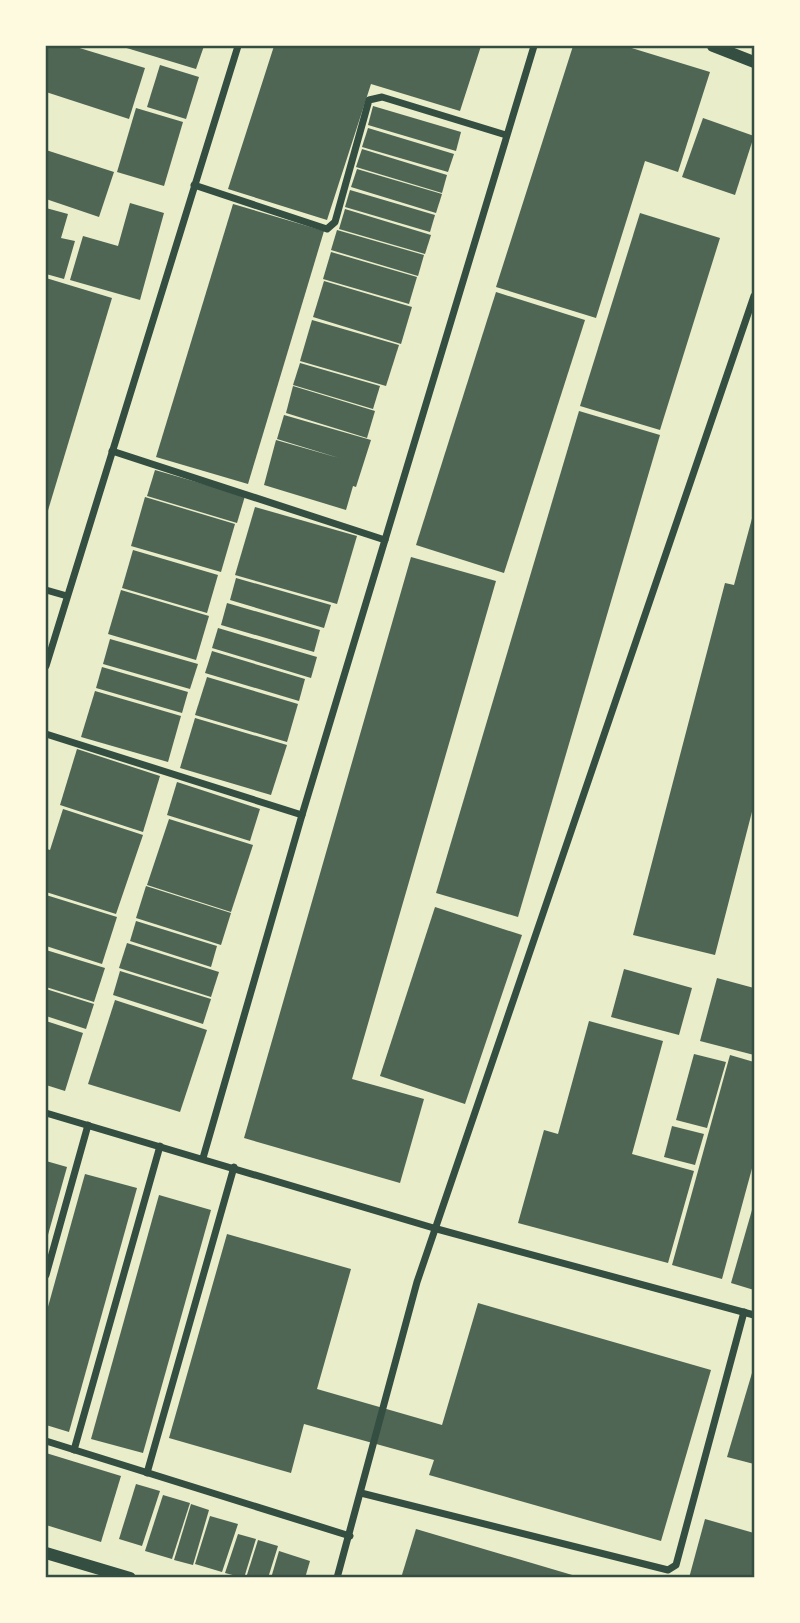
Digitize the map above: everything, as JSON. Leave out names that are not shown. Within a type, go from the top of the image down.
[{"type":"street","points":[[46,666],[238,46]]},
{"type":"street","points":[[203,1158],[302,815],[534,46]]},
{"type":"street","points":[[713,46],[754,62]]},
{"type":"street","points":[[194,185],[327,229],[335,222],[369,100],[382,97],[506,135]]},
{"type":"street","points":[[337,1577],[417,1282],[754,296]]},
{"type":"street","points":[[112,451],[385,540]]},
{"type":"street","points":[[46,590],[67,596]]},
{"type":"street","points":[[46,734],[302,815]]},
{"type":"street","points":[[46,1113],[437,1229],[754,1315]]},
{"type":"street","points":[[46,1275],[88,1125]]},
{"type":"street","points":[[74,1450],[160,1146]]},
{"type":"street","points":[[147,1473],[234,1167]]},
{"type":"street","points":[[361,1493],[668,1570],[676,1565],[744,1312]]},
{"type":"street","points":[[46,1441],[350,1536]]},
{"type":"street","points":[[46,1553],[130,1577]]},
{"type":"building","points":[[46,46],[73,46],[145,68],[129,119],[46,92]]},
{"type":"building","points":[[120,46],[204,46],[196,69]]},
{"type":"building","points":[[274,46],[481,46],[460,111],[371,84],[327,220],[228,189]]},
{"type":"building","points":[[573,46],[625,46],[710,72],[678,172],[645,161],[596,318],[496,287]]},
{"type":"building","points":[[160,65],[199,77],[186,119],[147,107]]},
{"type":"building","points":[[373,106],[461,132],[456,151],[368,125]]},
{"type":"building","points":[[136,108],[183,122],[164,186],[117,172]]},
{"type":"building","points":[[703,118],[754,136],[735,195],[682,177]]},
{"type":"building","points":[[368,128],[454,154],[448,172],[362,147]]},
{"type":"building","points":[[362,149],[447,175],[442,193],[356,167]]},
{"type":"building","points":[[46,150],[114,172],[99,217],[46,199]]},
{"type":"building","points":[[357,169],[442,194],[436,213],[351,187]]},
{"type":"building","points":[[350,190],[435,215],[430,232],[345,207]]},
{"type":"building","points":[[130,203],[164,213],[140,300],[70,280],[83,236],[118,246]]},
{"type":"building","points":[[233,204],[324,231],[248,484],[156,457]]},
{"type":"building","points":[[46,208],[68,214],[61,238],[75,241],[64,279],[46,274]]},
{"type":"building","points":[[345,209],[431,235],[425,254],[339,229]]},
{"type":"building","points":[[640,213],[720,238],[660,430],[580,406]]},
{"type":"building","points":[[337,230],[424,255],[418,276],[331,250]]},
{"type":"building","points":[[331,252],[417,277],[409,304],[323,279]]},
{"type":"building","points":[[46,278],[112,298],[46,517]]},
{"type":"building","points":[[324,281],[412,307],[401,344],[313,317]]},
{"type":"building","points":[[496,292],[585,320],[504,573],[416,545]]},
{"type":"building","points":[[312,320],[399,345],[386,386],[300,361]]},
{"type":"building","points":[[300,363],[380,386],[373,409],[293,385]]},
{"type":"building","points":[[293,386],[375,411],[367,438],[286,413]]},
{"type":"building","points":[[579,411],[660,435],[518,917],[436,893]]},
{"type":"building","points":[[284,415],[371,440],[346,510],[264,485],[276,440],[339,458],[277,439]]},
{"type":"building","points":[[155,470],[245,496],[237,523],[147,496]]},
{"type":"building","points":[[145,497],[235,524],[221,572],[131,546]]},
{"type":"building","points":[[255,507],[357,536],[337,604],[235,575]]},
{"type":"building","points":[[754,511],[754,804],[715,955],[633,935],[725,583],[734,585]]},
{"type":"building","points":[[133,550],[218,575],[207,613],[122,588]]},
{"type":"building","points":[[411,557],[496,581],[352,1079],[424,1099],[400,1183],[244,1138]]},
{"type":"building","points":[[236,578],[331,605],[324,628],[230,600]]},
{"type":"building","points":[[121,590],[209,616],[196,660],[108,634]]},
{"type":"building","points":[[227,603],[320,630],[314,652],[221,625]]},
{"type":"building","points":[[218,628],[317,657],[311,678],[212,648]]},
{"type":"building","points":[[110,639],[198,664],[190,689],[103,664]]},
{"type":"building","points":[[212,651],[305,679],[299,701],[205,673]]},
{"type":"building","points":[[102,667],[188,692],[182,713],[96,688]]},
{"type":"building","points":[[207,677],[298,704],[287,742],[195,715]]},
{"type":"building","points":[[95,691],[181,716],[168,762],[81,737]]},
{"type":"building","points":[[195,718],[287,745],[271,795],[180,768]]},
{"type":"building","points":[[77,749],[160,776],[143,832],[60,805]]},
{"type":"building","points":[[177,782],[260,809],[250,841],[167,815]]},
{"type":"building","points":[[63,809],[143,835],[116,914],[46,892],[46,853],[47,849],[50,850]]},
{"type":"building","points":[[169,819],[253,845],[231,912],[147,885]]},
{"type":"building","points":[[146,886],[231,913],[221,945],[136,918]]},
{"type":"building","points":[[46,895],[117,917],[102,964],[46,946]]},
{"type":"building","points":[[435,907],[522,935],[465,1104],[380,1076]]},
{"type":"building","points":[[136,921],[217,946],[211,967],[130,941]]},
{"type":"building","points":[[127,943],[219,972],[211,997],[119,968]]},
{"type":"building","points":[[46,950],[105,968],[94,1002],[46,987]]},
{"type":"building","points":[[624,969],[692,988],[679,1035],[611,1017]]},
{"type":"building","points":[[120,971],[211,999],[203,1024],[113,995]]},
{"type":"building","points":[[717,978],[754,988],[754,1055],[700,1041]]},
{"type":"building","points":[[46,989],[94,1004],[86,1029],[46,1016]]},
{"type":"building","points":[[115,1000],[207,1030],[180,1112],[88,1084]]},
{"type":"building","points":[[46,1021],[83,1033],[65,1091],[46,1085]]},
{"type":"building","points":[[589,1021],[663,1041],[632,1154],[694,1171],[668,1263],[518,1223],[544,1130],[558,1134]]},
{"type":"building","points":[[694,1054],[726,1062],[707,1128],[676,1120]]},
{"type":"building","points":[[730,1055],[754,1062],[754,1161],[722,1279],[672,1265]]},
{"type":"building","points":[[672,1126],[704,1134],[695,1165],[664,1157]]},
{"type":"building","points":[[46,1161],[67,1167],[46,1242]]},
{"type":"building","points":[[85,1174],[137,1188],[69,1432],[46,1425],[46,1314]]},
{"type":"building","points":[[159,1195],[211,1210],[143,1453],[91,1439]]},
{"type":"building","points":[[754,1203],[754,1290],[731,1283]]},
{"type":"building","points":[[227,1234],[351,1269],[317,1389],[442,1425],[478,1303],[711,1370],[661,1541],[429,1475],[434,1460],[304,1424],[291,1473],[169,1438]]},
{"type":"building","points":[[754,1373],[754,1464],[727,1457]]},
{"type":"building","points":[[46,1453],[121,1476],[101,1542],[46,1525]]},
{"type":"building","points":[[136,1484],[160,1491],[142,1546],[119,1539]]},
{"type":"building","points":[[163,1495],[190,1503],[172,1559],[145,1551]]},
{"type":"building","points":[[191,1504],[209,1510],[193,1565],[174,1560]]},
{"type":"building","points":[[210,1516],[238,1524],[222,1572],[195,1564]]},
{"type":"building","points":[[705,1519],[754,1533],[754,1578],[689,1578]]},
{"type":"building","points":[[416,1529],[579,1577],[579,1578],[401,1578]]},
{"type":"building","points":[[238,1534],[256,1539],[244,1578],[225,1573]]},
{"type":"building","points":[[258,1540],[278,1546],[268,1578],[246,1578]]},
{"type":"building","points":[[279,1551],[310,1561],[305,1578],[271,1578]]}]
